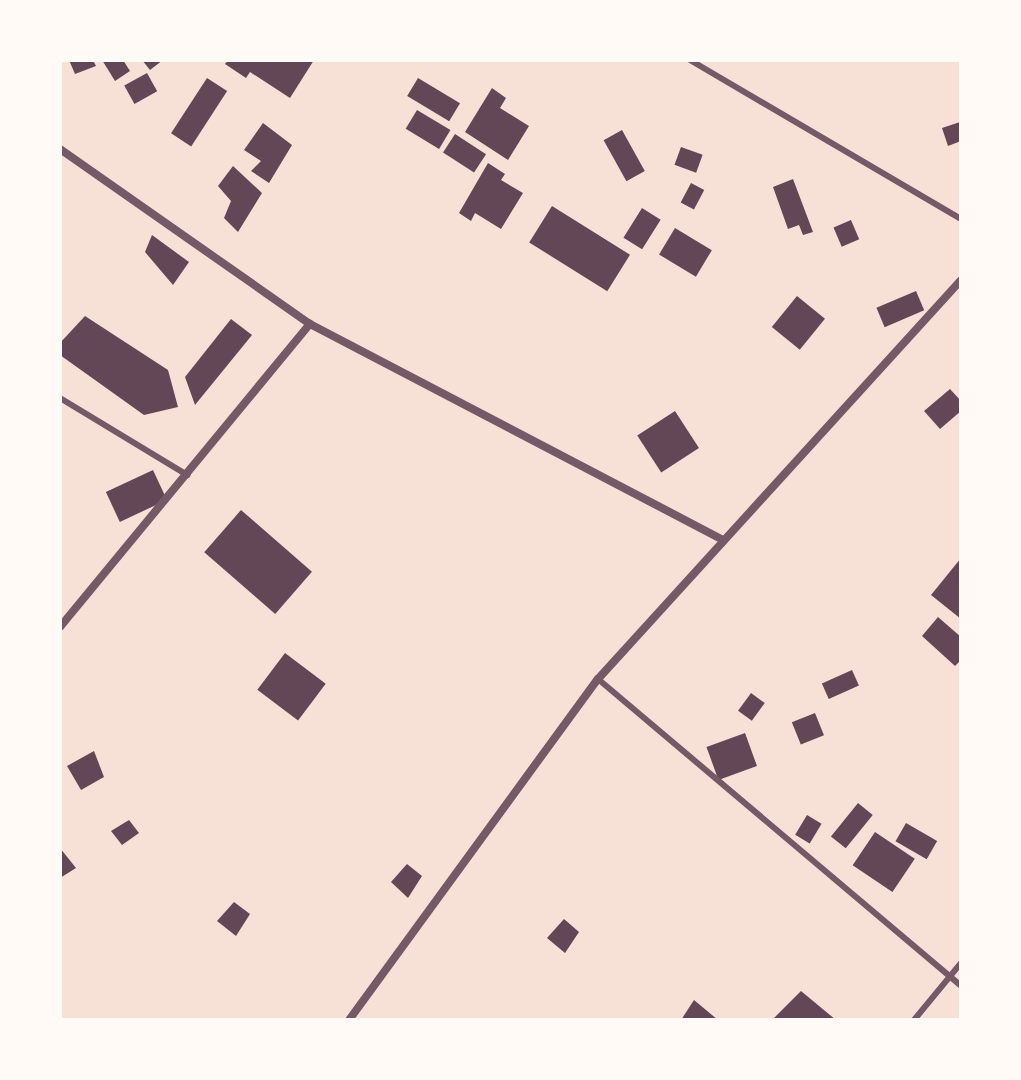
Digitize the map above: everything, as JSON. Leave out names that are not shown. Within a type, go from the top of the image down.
[{"type":"street","points":[[60,149],[310,324],[722,539]]},
{"type":"street","points":[[349,1020],[598,679],[722,539],[961,280]]},
{"type":"street","points":[[60,627],[310,324]]},
{"type":"lane","points":[[690,60],[961,219]]},
{"type":"lane","points":[[60,398],[187,475]]},
{"type":"lane","points":[[598,679],[961,986]]},
{"type":"lane","points":[[914,1020],[961,963]]},
{"type":"building","points":[[69,60],[93,60],[96,66],[75,74]]},
{"type":"building","points":[[102,60],[123,60],[130,71],[115,81]]},
{"type":"building","points":[[142,60],[163,60],[150,70]]},
{"type":"building","points":[[228,60],[314,60],[290,98],[250,72],[246,78],[225,64]]},
{"type":"building","points":[[147,73],[157,91],[134,104],[124,86]]},
{"type":"building","points":[[207,78],[227,91],[191,146],[171,133]]},
{"type":"building","points":[[418,78],[460,103],[449,121],[407,96]]},
{"type":"building","points":[[492,88],[506,98],[500,108],[529,126],[508,160],[465,132]]},
{"type":"building","points":[[417,110],[450,130],[439,149],[406,129]]},
{"type":"building","points":[[960,122],[961,141],[948,146],[942,128]]},
{"type":"building","points":[[263,123],[292,145],[269,183],[251,171],[261,161],[244,150]]},
{"type":"building","points":[[622,130],[645,171],[626,181],[604,140]]},
{"type":"building","points":[[455,134],[486,154],[474,173],[443,152]]},
{"type":"building","points":[[681,147],[703,155],[696,173],[675,165]]},
{"type":"building","points":[[488,163],[505,174],[501,180],[523,193],[501,229],[475,213],[471,221],[459,213]]},
{"type":"building","points":[[233,166],[262,193],[238,232],[224,218],[231,201],[218,186]]},
{"type":"building","points":[[793,179],[813,232],[803,235],[799,225],[788,229],[773,187]]},
{"type":"building","points":[[691,183],[704,190],[694,209],[681,202]]},
{"type":"building","points":[[552,206],[630,255],[607,291],[529,242]]},
{"type":"building","points":[[642,208],[661,220],[642,249],[623,238]]},
{"type":"building","points":[[851,220],[859,239],[842,247],[834,227]]},
{"type":"building","points":[[675,228],[712,250],[696,277],[659,255]]},
{"type":"building","points":[[152,235],[189,262],[173,285],[145,252]]},
{"type":"building","points":[[916,291],[924,310],[885,327],[876,308]]},
{"type":"building","points":[[797,296],[825,319],[800,350],[772,327]]},
{"type":"building","points":[[85,316],[168,370],[178,407],[144,415],[60,355],[60,343]]},
{"type":"building","points":[[231,319],[252,335],[195,405],[185,377]]},
{"type":"building","points":[[950,389],[961,401],[961,411],[940,429],[924,411]]},
{"type":"building","points":[[675,411],[699,448],[661,472],[637,436]]},
{"type":"building","points":[[153,470],[167,500],[120,522],[106,492]]},
{"type":"building","points":[[241,510],[312,572],[275,614],[204,552]]},
{"type":"building","points":[[961,558],[961,619],[931,595]]},
{"type":"building","points":[[938,617],[961,637],[961,660],[955,666],[922,636]]},
{"type":"building","points":[[285,653],[326,684],[298,720],[257,690]]},
{"type":"building","points":[[852,670],[859,686],[829,699],[822,683]]},
{"type":"building","points":[[751,693],[765,703],[752,721],[738,711]]},
{"type":"building","points":[[815,713],[824,735],[801,745],[792,722]]},
{"type":"building","points":[[745,733],[757,766],[718,780],[706,747]]},
{"type":"building","points":[[94,751],[104,777],[81,790],[67,766]]},
{"type":"building","points":[[858,803],[873,815],[846,848],[831,836]]},
{"type":"building","points":[[807,815],[822,824],[810,843],[795,835]]},
{"type":"building","points":[[129,820],[139,833],[122,845],[111,831]]},
{"type":"building","points":[[906,823],[937,841],[927,859],[896,841]]},
{"type":"building","points":[[875,832],[915,859],[892,892],[853,865]]},
{"type":"building","points":[[60,848],[76,868],[60,878]]},
{"type":"building","points":[[407,864],[422,876],[408,898],[391,882]]},
{"type":"building","points":[[234,902],[250,914],[236,936],[217,921]]},
{"type":"building","points":[[564,919],[579,932],[565,953],[547,938]]},
{"type":"building","points":[[801,991],[836,1020],[772,1020]]},
{"type":"building","points":[[694,1000],[718,1020],[681,1020]]}]
